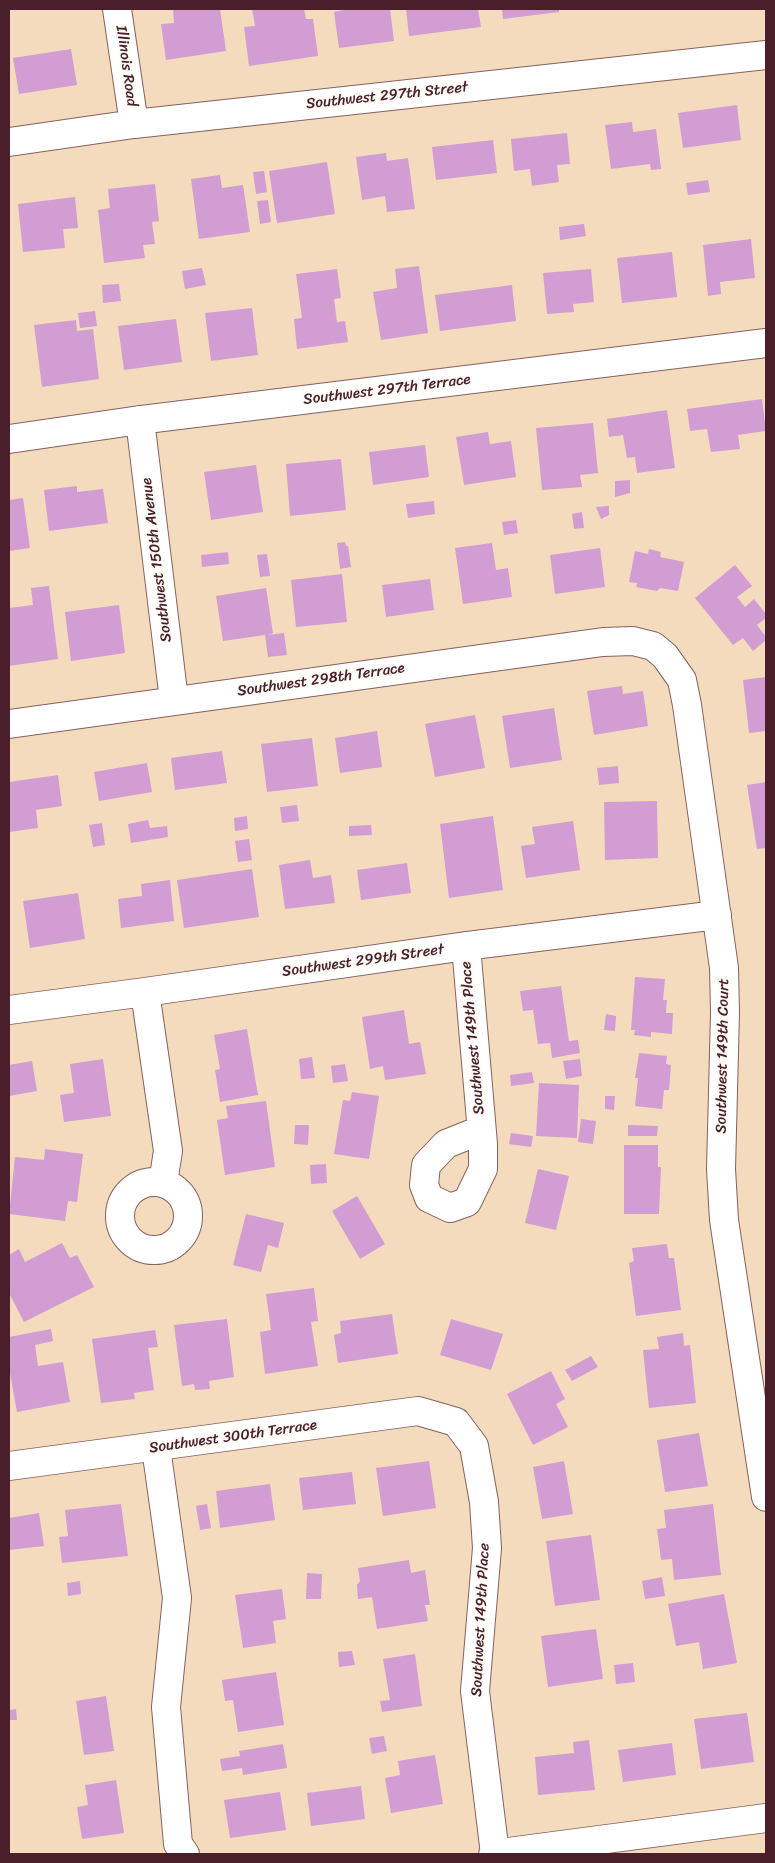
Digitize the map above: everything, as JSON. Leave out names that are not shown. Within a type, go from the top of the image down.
[{"type":"street","name":"Illinois Road","points":[[117,9],[134,124]]},
{"type":"street","name":"Southwest 297th Street","points":[[9,142],[134,124],[766,55]]},
{"type":"street","name":"Southwest 297th Terrace","points":[[9,439],[140,420],[766,342]]},
{"type":"street","name":"Southwest 150th Avenue","points":[[140,420],[174,700]]},
{"type":"street","name":"Southwest 298th Terrace","points":[[9,724],[603,642],[633,641]]},
{"type":"street","name":"Southwest 149th Court","points":[[633,641],[653,646],[665,656],[682,680],[687,705],[724,968],[725,1013],[721,1169],[724,1220],[766,1497]]},
{"type":"street","name":"Southwest 299th Street","points":[[9,1010],[466,946],[717,915]]},
{"type":"street","name":"Southwest 149th Place","points":[[466,946],[481,1130]]},
{"type":"street","points":[[146,992],[168,1151],[163,1183]]},
{"type":"street","name":"Southwest 300th Terrace","points":[[9,1466],[418,1412],[456,1422]]},
{"type":"street","name":"Southwest 149th Place","points":[[456,1422],[474,1446],[484,1502],[487,1548],[475,1691],[494,1854]]},
{"type":"street","points":[[156,1448],[177,1598],[166,1707],[178,1844],[184,1854]]},
{"type":"street","points":[[494,1854],[766,1818]]},
{"type":"building","points":[[173,9],[220,9],[226,51],[166,60],[161,24],[174,23]]},
{"type":"building","points":[[252,9],[304,9],[306,19],[313,19],[318,56],[249,66],[244,27],[255,26]]},
{"type":"building","points":[[348,9],[390,9],[394,41],[339,48],[334,12]]},
{"type":"building","points":[[406,9],[478,9],[481,27],[409,36]]},
{"type":"building","points":[[502,9],[559,9],[559,12],[503,19]]},
{"type":"building","points":[[71,49],[77,85],[19,94],[13,58]]},
{"type":"building","points":[[737,105],[741,140],[683,148],[678,113]]},
{"type":"building","points":[[632,122],[633,132],[656,129],[661,169],[651,170],[650,164],[611,169],[605,125]]},
{"type":"building","points":[[567,133],[570,164],[557,165],[559,182],[532,186],[530,169],[514,171],[511,139]]},
{"type":"building","points":[[493,140],[497,173],[436,180],[432,147]]},
{"type":"building","points":[[386,153],[387,161],[408,158],[415,209],[387,212],[385,196],[362,200],[356,157]]},
{"type":"building","points":[[327,162],[335,214],[277,223],[269,171]]},
{"type":"building","points":[[264,171],[267,192],[256,194],[253,172]]},
{"type":"building","points":[[220,175],[222,188],[243,185],[250,232],[199,239],[191,179]]},
{"type":"building","points":[[708,180],[710,192],[688,195],[686,183]]},
{"type":"building","points":[[155,184],[159,221],[152,222],[155,244],[143,245],[145,258],[104,263],[98,210],[110,208],[108,189]]},
{"type":"building","points":[[75,197],[78,228],[63,229],[65,248],[23,252],[18,204]]},
{"type":"building","points":[[268,200],[271,222],[260,224],[257,201]]},
{"type":"building","points":[[584,224],[586,236],[560,240],[559,227]]},
{"type":"building","points":[[751,239],[755,278],[720,282],[721,294],[708,296],[703,245]]},
{"type":"building","points":[[672,252],[677,297],[622,303],[617,258]]},
{"type":"building","points":[[419,266],[428,333],[381,340],[373,292],[397,288],[395,269]]},
{"type":"building","points":[[202,268],[206,285],[185,289],[182,271]]},
{"type":"building","points":[[337,269],[341,298],[334,299],[337,322],[345,321],[348,342],[297,349],[294,319],[302,318],[296,274]]},
{"type":"building","points":[[591,269],[594,302],[573,304],[574,312],[547,314],[543,273]]},
{"type":"building","points":[[119,284],[121,301],[103,303],[102,285]]},
{"type":"building","points":[[512,285],[516,321],[440,331],[435,295]]},
{"type":"building","points":[[252,308],[258,355],[211,361],[205,313]]},
{"type":"building","points":[[95,311],[97,326],[80,328],[78,313]]},
{"type":"building","points":[[176,319],[182,362],[124,370],[118,326]]},
{"type":"building","points":[[76,320],[77,331],[93,329],[99,379],[42,387],[34,325]]},
{"type":"building","points":[[762,399],[766,431],[738,435],[740,449],[711,452],[707,429],[690,431],[687,409]]},
{"type":"building","points":[[667,410],[675,468],[637,473],[635,457],[627,458],[623,435],[609,437],[607,419]]},
{"type":"building","points":[[593,423],[598,473],[580,475],[582,487],[542,490],[536,428]]},
{"type":"building","points":[[488,432],[490,444],[511,441],[516,477],[464,485],[456,437]]},
{"type":"building","points":[[425,445],[429,477],[373,485],[369,452]]},
{"type":"building","points":[[341,459],[346,510],[290,516],[286,464]]},
{"type":"building","points":[[256,465],[263,512],[211,520],[204,472]]},
{"type":"building","points":[[630,480],[630,493],[615,497],[615,481]]},
{"type":"building","points":[[77,486],[77,492],[103,489],[108,523],[49,531],[44,490]]},
{"type":"building","points":[[23,498],[30,548],[9,551],[9,500]]},
{"type":"building","points":[[434,501],[435,514],[408,518],[406,504]]},
{"type":"building","points":[[609,506],[609,515],[601,519],[596,507]]},
{"type":"building","points":[[582,512],[584,528],[574,529],[572,514]]},
{"type":"building","points":[[516,520],[518,533],[504,535],[502,522]]},
{"type":"building","points":[[345,542],[346,546],[348,546],[351,567],[340,569],[337,543]]},
{"type":"building","points":[[492,543],[496,570],[508,568],[512,597],[463,604],[455,548]]},
{"type":"building","points":[[600,548],[605,587],[555,594],[550,555]]},
{"type":"building","points":[[649,549],[661,552],[660,557],[684,562],[678,591],[660,588],[657,591],[636,587],[637,583],[629,582],[635,551],[648,554]]},
{"type":"building","points":[[228,552],[229,564],[202,567],[201,555]]},
{"type":"building","points":[[267,554],[270,576],[260,577],[257,555]]},
{"type":"building","points":[[735,565],[752,586],[737,597],[745,607],[754,599],[766,614],[766,618],[757,625],[766,637],[766,640],[753,651],[743,638],[733,645],[695,598]]},
{"type":"building","points":[[342,574],[347,622],[296,627],[291,580]]},
{"type":"building","points":[[430,579],[434,610],[386,617],[382,585]]},
{"type":"building","points":[[49,586],[58,659],[9,666],[9,608],[33,605],[31,588]]},
{"type":"building","points":[[266,588],[273,633],[268,635],[284,633],[287,655],[268,657],[265,635],[223,641],[216,596]]},
{"type":"building","points":[[119,605],[125,653],[71,661],[65,612]]},
{"type":"building","points":[[766,677],[766,731],[749,733],[743,680]]},
{"type":"building","points":[[622,686],[623,694],[643,691],[648,726],[594,735],[587,691]]},
{"type":"building","points":[[554,708],[562,760],[510,768],[502,716]]},
{"type":"building","points":[[475,715],[485,768],[435,777],[425,724]]},
{"type":"building","points":[[377,731],[382,767],[340,773],[335,738]]},
{"type":"building","points":[[312,738],[318,786],[267,792],[261,744]]},
{"type":"building","points":[[222,751],[227,783],[175,790],[171,758]]},
{"type":"building","points":[[147,763],[152,792],[99,801],[94,772]]},
{"type":"building","points":[[618,766],[619,783],[599,785],[597,768]]},
{"type":"building","points":[[58,775],[62,806],[36,810],[38,828],[9,832],[9,782]]},
{"type":"building","points":[[766,782],[766,848],[757,849],[747,785]]},
{"type":"building","points":[[657,801],[658,858],[605,860],[604,802]]},
{"type":"building","points":[[297,805],[299,821],[282,823],[280,807]]},
{"type":"building","points":[[247,816],[248,829],[235,831],[234,818]]},
{"type":"building","points":[[493,816],[503,890],[449,898],[440,824]]},
{"type":"building","points":[[148,820],[150,828],[167,826],[168,837],[131,843],[128,824]]},
{"type":"building","points":[[573,821],[580,870],[526,878],[521,846],[535,844],[532,827]]},
{"type":"building","points":[[102,823],[105,845],[93,847],[89,825]]},
{"type":"building","points":[[371,825],[372,835],[349,836],[349,826]]},
{"type":"building","points":[[249,839],[252,860],[238,862],[235,841]]},
{"type":"building","points":[[310,860],[313,878],[331,875],[335,903],[285,909],[279,865]]},
{"type":"building","points":[[407,863],[411,893],[361,900],[357,870]]},
{"type":"building","points":[[252,869],[259,917],[184,928],[177,880]]},
{"type":"building","points":[[170,880],[174,921],[121,928],[118,899],[142,896],[141,884]]},
{"type":"building","points":[[78,893],[85,939],[30,948],[23,901]]},
{"type":"building","points":[[635,977],[665,979],[663,1000],[667,1000],[666,1013],[673,1013],[672,1034],[651,1032],[651,1037],[634,1035],[635,1030],[631,1030]]},
{"type":"building","points":[[561,986],[569,1041],[578,1040],[580,1053],[552,1058],[550,1043],[538,1044],[533,1010],[523,1011],[520,991]]},
{"type":"building","points":[[404,1010],[409,1044],[420,1042],[426,1074],[385,1080],[383,1066],[370,1069],[362,1017]]},
{"type":"building","points":[[606,1014],[616,1016],[615,1031],[604,1030]]},
{"type":"building","points":[[247,1029],[258,1095],[220,1102],[215,1070],[220,1069],[214,1035]]},
{"type":"building","points":[[639,1053],[667,1056],[666,1064],[671,1065],[669,1090],[664,1090],[662,1109],[635,1106],[638,1078],[635,1078]]},
{"type":"building","points":[[312,1057],[315,1078],[301,1079],[299,1059]]},
{"type":"building","points":[[103,1059],[111,1116],[64,1122],[60,1095],[74,1093],[70,1064]]},
{"type":"building","points":[[580,1059],[582,1076],[566,1079],[563,1061]]},
{"type":"building","points":[[32,1061],[37,1091],[9,1096],[9,1065]]},
{"type":"building","points":[[345,1064],[348,1081],[333,1083],[331,1066]]},
{"type":"building","points":[[532,1072],[534,1083],[511,1086],[510,1075]]},
{"type":"building","points":[[539,1083],[579,1085],[577,1138],[536,1136]]},
{"type":"building","points":[[352,1092],[379,1096],[369,1159],[334,1154],[343,1100],[350,1101]]},
{"type":"building","points":[[605,1096],[615,1096],[614,1110],[605,1109]]},
{"type":"building","points":[[266,1101],[275,1167],[225,1175],[217,1120],[228,1118],[226,1106]]},
{"type":"building","points":[[581,1119],[596,1121],[593,1144],[578,1142]]},
{"type":"building","points":[[295,1125],[309,1125],[308,1145],[294,1144]]},
{"type":"building","points":[[628,1125],[658,1126],[657,1136],[628,1136]]},
{"type":"building","points":[[511,1133],[533,1136],[531,1147],[509,1144]]},
{"type":"building","points":[[624,1145],[658,1145],[658,1167],[661,1167],[659,1214],[624,1214]]},
{"type":"building","points":[[45,1149],[83,1154],[77,1202],[68,1201],[65,1221],[9,1214],[15,1157],[44,1160]]},
{"type":"building","points":[[326,1164],[327,1183],[311,1184],[310,1165]]},
{"type":"building","points":[[538,1169],[569,1176],[556,1230],[525,1223]]},
{"type":"building","points":[[357,1196],[385,1244],[360,1259],[332,1211]]},
{"type":"building","points":[[246,1214],[284,1223],[278,1248],[268,1245],[261,1272],[233,1265]]},
{"type":"building","points":[[62,1243],[70,1258],[77,1255],[94,1287],[24,1322],[9,1293],[9,1255],[19,1249],[25,1262]]},
{"type":"building","points":[[667,1244],[669,1258],[674,1258],[681,1310],[636,1316],[629,1263],[634,1261],[632,1248]]},
{"type":"building","points":[[314,1288],[318,1321],[311,1322],[318,1366],[265,1374],[260,1332],[271,1330],[266,1294]]},
{"type":"building","points":[[392,1314],[398,1354],[338,1363],[334,1335],[341,1333],[340,1321]]},
{"type":"building","points":[[227,1319],[234,1377],[209,1381],[210,1389],[195,1390],[194,1384],[182,1386],[174,1325]]},
{"type":"building","points":[[451,1319],[503,1334],[491,1370],[440,1355]]},
{"type":"building","points":[[51,1329],[53,1341],[35,1345],[38,1366],[63,1362],[70,1402],[17,1412],[9,1368],[9,1337]]},
{"type":"building","points":[[155,1330],[158,1347],[148,1348],[154,1390],[134,1393],[135,1399],[101,1403],[92,1339]]},
{"type":"building","points":[[683,1333],[684,1346],[690,1345],[696,1403],[649,1408],[643,1350],[659,1349],[657,1337]]},
{"type":"building","points":[[591,1356],[598,1367],[572,1381],[565,1370]]},
{"type":"building","points":[[551,1371],[565,1399],[556,1404],[568,1427],[533,1445],[507,1394]]},
{"type":"building","points":[[699,1433],[708,1486],[665,1492],[657,1440]]},
{"type":"building","points":[[429,1461],[436,1508],[383,1516],[376,1468]]},
{"type":"building","points":[[564,1461],[573,1514],[542,1519],[533,1467]]},
{"type":"building","points":[[352,1472],[356,1504],[303,1510],[299,1478]]},
{"type":"building","points":[[270,1484],[275,1520],[220,1528],[216,1491]]},
{"type":"building","points":[[121,1504],[128,1556],[62,1563],[59,1537],[68,1536],[65,1510]]},
{"type":"building","points":[[207,1504],[211,1528],[200,1530],[196,1506]]},
{"type":"building","points":[[713,1504],[721,1575],[674,1580],[672,1559],[661,1560],[657,1529],[666,1528],[664,1510]]},
{"type":"building","points":[[39,1513],[44,1546],[9,1550],[9,1518]]},
{"type":"building","points":[[591,1535],[600,1600],[555,1606],[546,1541]]},
{"type":"building","points":[[409,1560],[411,1573],[425,1570],[430,1605],[425,1605],[428,1621],[377,1629],[372,1597],[358,1599],[357,1585],[360,1581],[358,1568]]},
{"type":"building","points":[[307,1573],[322,1574],[321,1599],[306,1599]]},
{"type":"building","points":[[662,1577],[665,1596],[645,1599],[642,1581]]},
{"type":"building","points":[[80,1581],[81,1594],[68,1596],[67,1583]]},
{"type":"building","points":[[282,1589],[286,1619],[273,1621],[276,1643],[243,1648],[235,1595]]},
{"type":"building","points":[[724,1594],[737,1663],[703,1669],[699,1642],[676,1646],[668,1604]]},
{"type":"building","points":[[596,1629],[603,1679],[548,1687],[541,1636]]},
{"type":"building","points":[[352,1651],[355,1665],[339,1667],[338,1652]]},
{"type":"building","points":[[415,1654],[422,1706],[382,1712],[380,1701],[390,1700],[383,1659]]},
{"type":"building","points":[[633,1663],[635,1682],[616,1684],[614,1665]]},
{"type":"building","points":[[276,1672],[284,1725],[238,1732],[233,1700],[225,1701],[222,1680]]},
{"type":"building","points":[[106,1696],[114,1751],[84,1755],[76,1701]]},
{"type":"building","points":[[16,1709],[17,1720],[9,1720],[9,1710]]},
{"type":"building","points":[[747,1713],[754,1762],[701,1769],[694,1719]]},
{"type":"building","points":[[384,1736],[387,1751],[372,1754],[369,1738]]},
{"type":"building","points":[[589,1740],[595,1790],[538,1795],[535,1757],[574,1753],[573,1742]]},
{"type":"building","points":[[672,1743],[676,1775],[623,1782],[618,1750]]},
{"type":"building","points":[[283,1744],[287,1768],[243,1775],[242,1768],[222,1771],[220,1759],[240,1756],[239,1751]]},
{"type":"building","points":[[435,1755],[443,1804],[391,1813],[385,1778],[400,1775],[398,1761]]},
{"type":"building","points":[[116,1780],[124,1833],[82,1839],[77,1807],[88,1805],[85,1785]]},
{"type":"building","points":[[361,1786],[365,1819],[311,1826],[307,1793]]},
{"type":"building","points":[[280,1792],[286,1830],[230,1838],[224,1800]]}]
